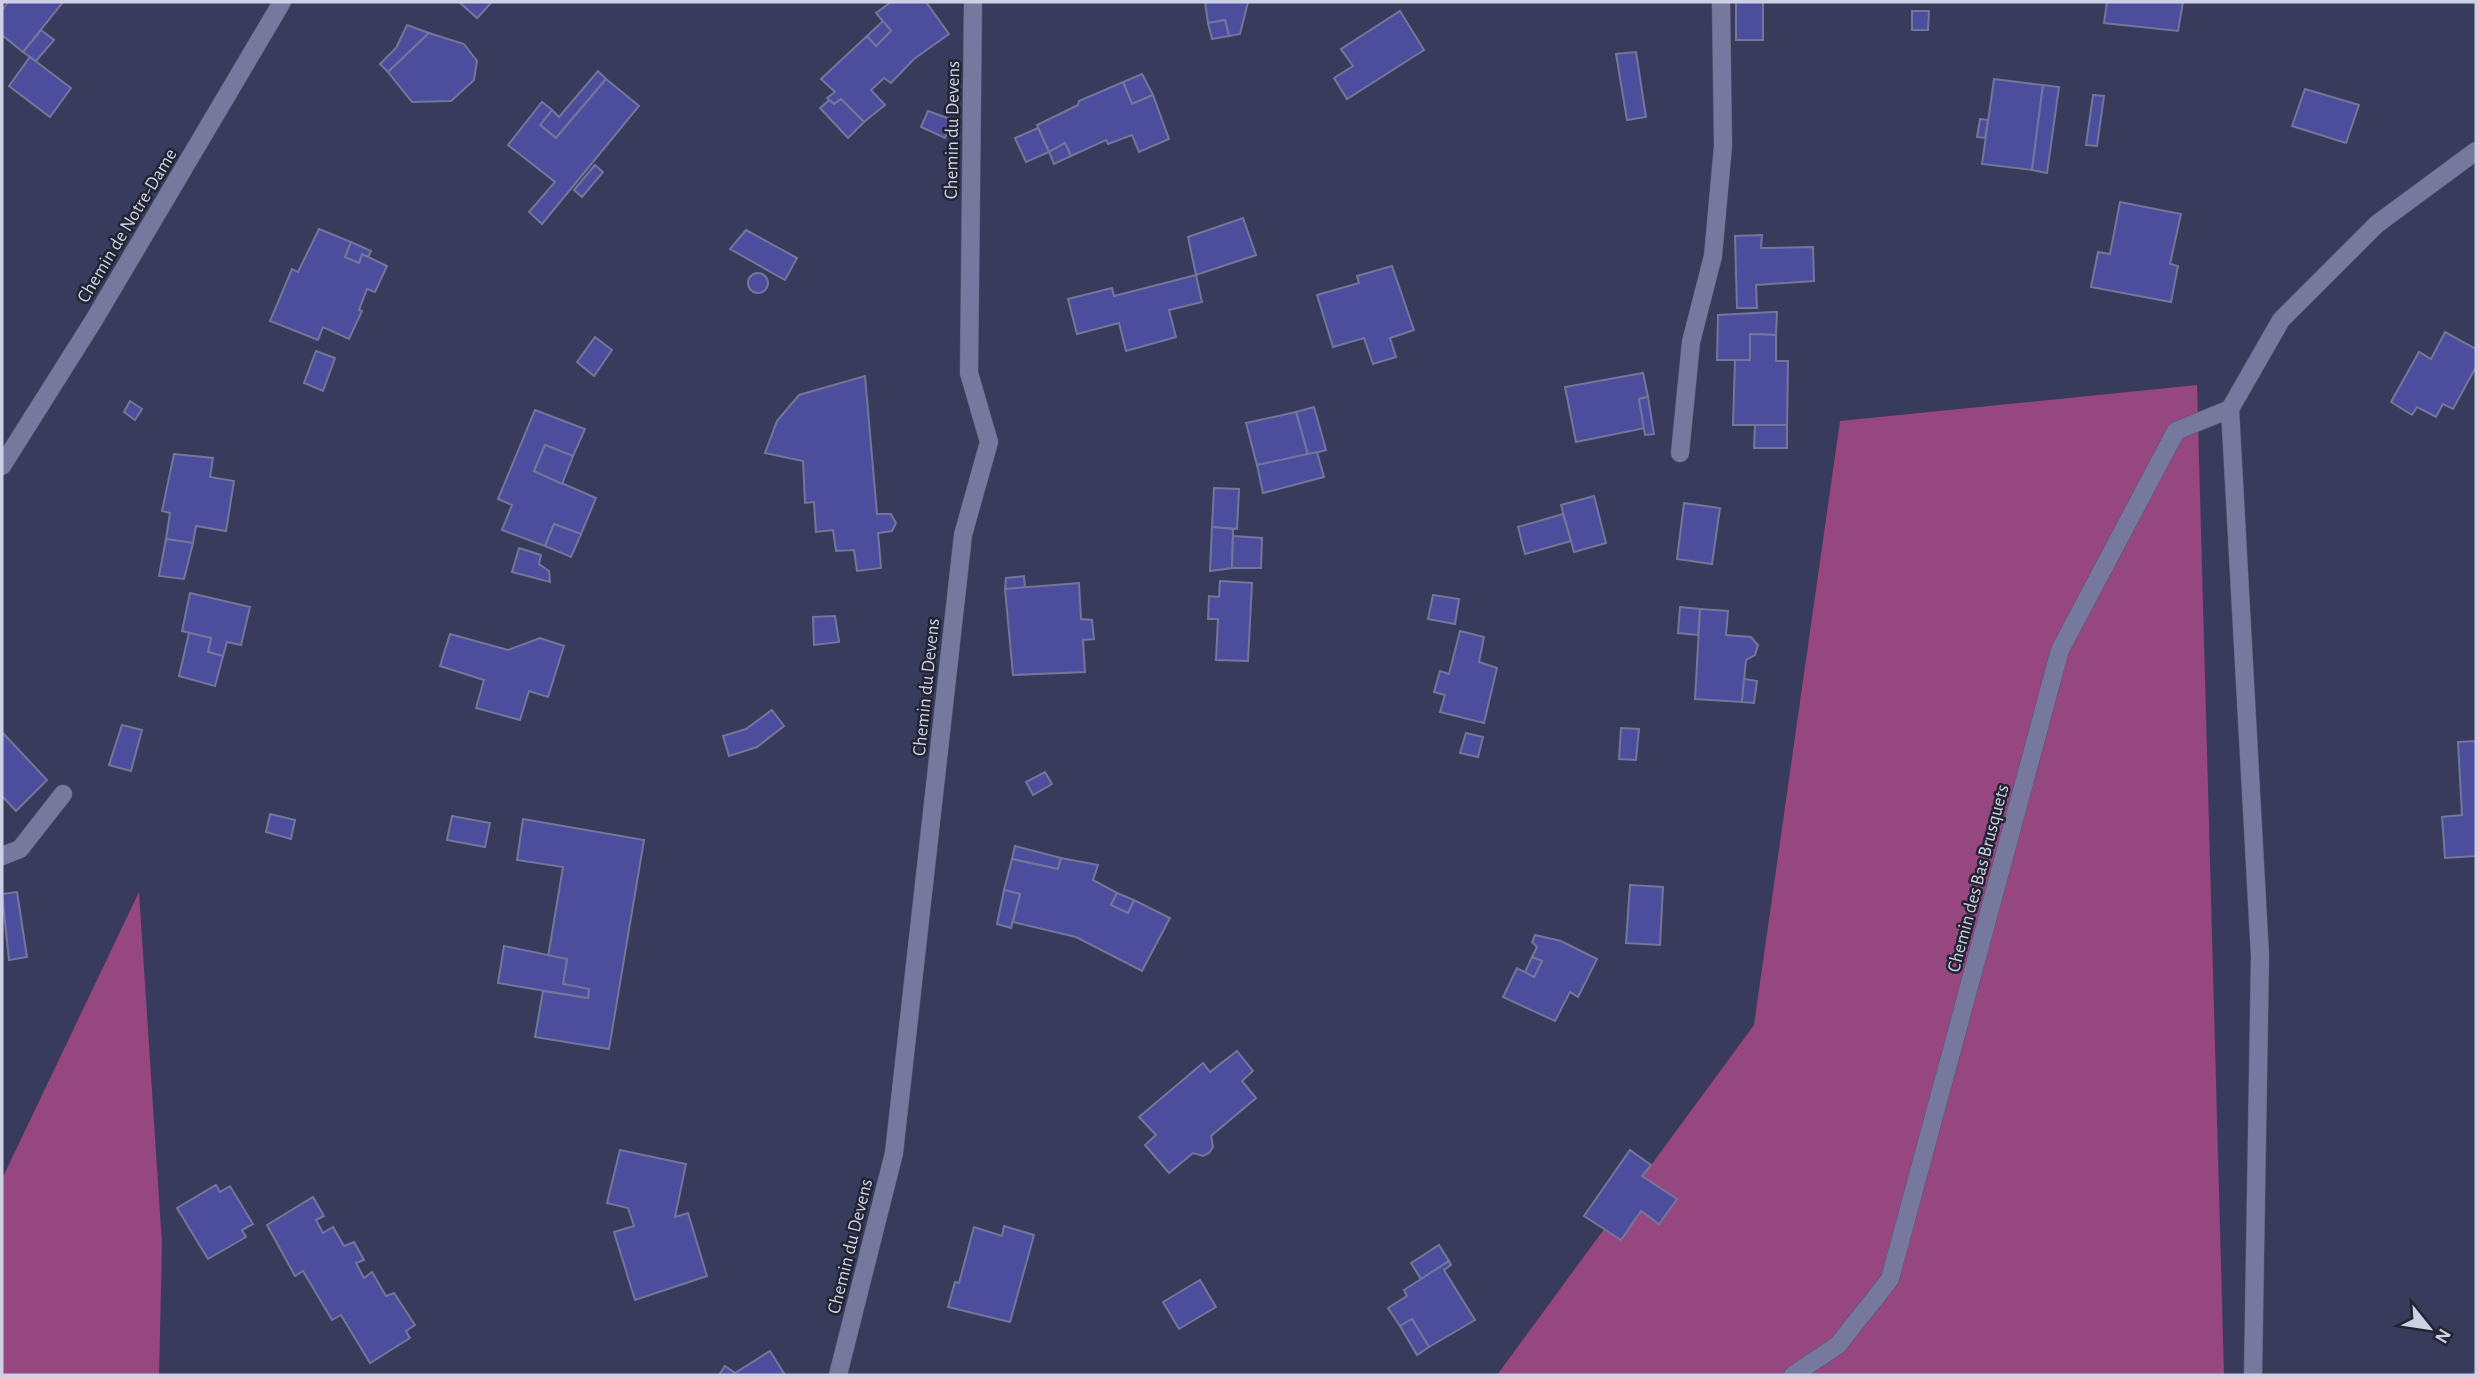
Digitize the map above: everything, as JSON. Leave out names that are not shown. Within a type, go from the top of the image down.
[{"type":"street","name":"Chemin de Notre-Dame","points":[[2,466],[94,320],[282,2]]},
{"type":"street","name":"Chemin du Devens","points":[[838,1375],[894,1153],[963,535],[989,442],[969,373],[973,2]]},
{"type":"street","points":[[1680,453],[1691,342],[1713,256],[1723,146],[1721,2]]},
{"type":"street","points":[[2253,1375],[2260,956],[2230,409],[2281,320],[2377,224],[2476,152]]},
{"type":"street","name":"Chemin des Bas Brusquets","points":[[1793,1375],[1838,1345],[1890,1279],[2060,650],[2176,431],[2230,409]]},
{"type":"street","points":[[2,856],[20,849],[63,794]]},
{"type":"shaded area","points":[[2197,385],[2224,1375],[1497,1375],[1754,1025],[1840,421]]},
{"type":"shaded area","points":[[139,892],[162,1244],[159,1375],[2,1375],[2,1179]]},
{"type":"building","points":[[8,2],[63,2],[23,52],[2,35],[2,10]]},
{"type":"building","points":[[459,2],[492,2],[477,18]]},
{"type":"building","points":[[891,2],[926,2],[949,34],[914,59],[891,83],[884,78],[871,90],[885,105],[864,122],[841,99],[834,104],[827,98],[835,92],[821,79],[867,36],[876,46],[891,31],[876,13]]},
{"type":"building","points":[[1205,2],[1248,2],[1240,34],[1229,36],[1225,20],[1208,23]]},
{"type":"building","points":[[1736,2],[1763,2],[1763,40],[1736,40]]},
{"type":"building","points":[[2107,2],[2183,2],[2178,31],[2104,23]]},
{"type":"building","points":[[1400,11],[1424,50],[1347,99],[1334,78],[1353,66],[1341,49]]},
{"type":"building","points":[[1912,11],[1929,11],[1928,30],[1912,30]]},
{"type":"building","points":[[1225,20],[1229,36],[1212,39],[1208,23]]},
{"type":"building","points":[[883,21],[891,31],[876,46],[867,36]]},
{"type":"building","points":[[407,25],[429,33],[388,72],[380,64],[396,48]]},
{"type":"building","points":[[41,30],[54,40],[36,61],[23,52]]},
{"type":"building","points":[[429,33],[464,44],[477,61],[474,80],[451,101],[412,102],[388,72]]},
{"type":"building","points":[[1636,52],[1646,117],[1627,120],[1616,54]]},
{"type":"building","points":[[30,57],[71,88],[50,117],[9,86]]},
{"type":"building","points":[[598,71],[606,79],[556,138],[540,125],[552,110],[559,117]]},
{"type":"building","points":[[1142,74],[1153,95],[1132,104],[1123,82]]},
{"type":"building","points":[[606,79],[639,106],[542,224],[529,212],[555,182],[508,145],[542,102],[552,110],[540,125],[556,138]]},
{"type":"building","points":[[1994,79],[2043,85],[2032,170],[1982,164]]},
{"type":"building","points":[[1123,82],[1132,104],[1153,95],[1169,139],[1139,152],[1132,135],[1108,144],[1106,140],[1071,156],[1065,143],[1049,152],[1037,125],[1078,105],[1079,101]]},
{"type":"building","points":[[2043,85],[2059,87],[2047,173],[2032,170]]},
{"type":"building","points":[[2305,89],[2359,105],[2346,143],[2292,126]]},
{"type":"building","points":[[2093,95],[2104,96],[2097,146],[2086,145]]},
{"type":"building","points":[[841,99],[864,122],[848,138],[820,108],[829,100],[834,104]]},
{"type":"building","points":[[928,111],[953,120],[945,138],[921,127]]},
{"type":"building","points":[[1980,119],[1988,120],[1985,138],[1977,137]]},
{"type":"building","points":[[1038,128],[1049,152],[1026,162],[1015,138]]},
{"type":"building","points":[[1065,143],[1071,156],[1054,164],[1049,152]]},
{"type":"building","points":[[595,165],[603,172],[582,197],[574,190]]},
{"type":"building","points":[[2120,202],[2181,214],[2170,264],[2178,266],[2171,302],[2091,287],[2098,252],[2110,254]]},
{"type":"building","points":[[1243,218],[1256,255],[1196,275],[1188,237]]},
{"type":"building","points":[[319,229],[351,242],[345,257],[359,263],[362,254],[387,266],[375,292],[367,289],[359,310],[362,311],[349,339],[323,327],[318,340],[270,321],[292,269],[298,272]]},
{"type":"building","points":[[746,230],[797,258],[785,280],[730,249]]},
{"type":"building","points":[[1762,235],[1761,248],[1813,247],[1814,281],[1756,285],[1757,308],[1737,308],[1735,236]]},
{"type":"building","points":[[351,242],[371,251],[368,257],[362,254],[359,263],[345,257]]},
{"type":"building","points":[[1392,266],[1414,330],[1390,338],[1396,357],[1373,364],[1364,338],[1333,347],[1317,295],[1359,283],[1357,276]]},
{"type":"building","points":[[758,273],[765,276],[768,283],[765,290],[758,293],[751,290],[748,283],[751,276]]},
{"type":"building","points":[[1196,275],[1202,302],[1169,310],[1176,337],[1126,351],[1119,323],[1077,334],[1068,299],[1112,288],[1114,296]]},
{"type":"building","points":[[1777,312],[1776,335],[1750,334],[1750,360],[1717,360],[1718,315]]},
{"type":"building","points":[[2445,332],[2476,349],[2476,367],[2453,409],[2443,404],[2436,417],[2417,407],[2412,415],[2391,402],[2419,352],[2431,359]]},
{"type":"building","points":[[1750,334],[1776,335],[1776,361],[1788,361],[1787,425],[1733,425],[1735,360],[1750,360]]},
{"type":"building","points":[[595,337],[612,350],[594,376],[577,362]]},
{"type":"building","points":[[316,351],[335,358],[323,391],[304,383]]},
{"type":"building","points":[[1643,373],[1648,397],[1639,399],[1645,428],[1576,442],[1565,387]]},
{"type":"building","points":[[865,376],[877,514],[891,514],[896,523],[892,531],[878,533],[881,568],[857,571],[854,550],[836,551],[833,530],[816,532],[814,502],[805,503],[803,461],[765,453],[777,421],[799,395]]},
{"type":"building","points":[[1648,397],[1654,434],[1645,435],[1639,399]]},
{"type":"building","points":[[130,401],[142,409],[135,420],[124,412]]},
{"type":"building","points":[[1314,407],[1326,450],[1308,455],[1296,412]]},
{"type":"building","points":[[535,410],[585,429],[573,456],[545,445],[534,471],[596,498],[581,534],[554,524],[545,546],[502,530],[512,505],[498,499]]},
{"type":"building","points":[[1296,412],[1308,455],[1257,465],[1246,423]]},
{"type":"building","points":[[1755,425],[1787,425],[1787,448],[1754,448]]},
{"type":"building","points":[[545,445],[573,456],[562,484],[534,471]]},
{"type":"building","points":[[1317,452],[1324,477],[1263,493],[1257,465]]},
{"type":"building","points":[[174,454],[213,458],[210,477],[234,481],[226,531],[196,526],[193,543],[166,539],[170,513],[162,511]]},
{"type":"building","points":[[1214,488],[1239,489],[1237,529],[1212,527]]},
{"type":"building","points":[[1594,496],[1606,543],[1574,552],[1561,505]]},
{"type":"building","points":[[1684,503],[1720,508],[1712,564],[1677,559]]},
{"type":"building","points":[[1563,514],[1571,541],[1525,554],[1518,527]]},
{"type":"building","points":[[554,524],[581,534],[571,557],[545,546]]},
{"type":"building","points":[[1212,527],[1233,529],[1232,568],[1210,571]]},
{"type":"building","points":[[1233,536],[1262,538],[1261,568],[1232,568]]},
{"type":"building","points":[[166,539],[193,543],[184,579],[159,576]]},
{"type":"building","points":[[519,548],[541,555],[539,564],[549,571],[550,582],[512,572]]},
{"type":"building","points":[[1024,576],[1025,588],[1005,589],[1006,578]]},
{"type":"building","points":[[1220,581],[1252,583],[1248,661],[1216,660],[1218,619],[1208,619],[1209,596],[1219,597]]},
{"type":"building","points":[[1079,583],[1081,619],[1092,620],[1094,639],[1083,640],[1085,672],[1013,675],[1005,589]]},
{"type":"building","points":[[190,593],[250,607],[241,645],[227,642],[223,656],[208,652],[211,638],[182,631]]},
{"type":"building","points":[[1433,595],[1459,599],[1455,624],[1428,619]]},
{"type":"building","points":[[1680,607],[1700,609],[1698,635],[1678,633]]},
{"type":"building","points":[[1700,609],[1728,611],[1726,635],[1751,637],[1758,645],[1755,655],[1746,660],[1742,702],[1695,699]]},
{"type":"building","points":[[835,616],[839,642],[814,645],[813,617]]},
{"type":"building","points":[[1460,631],[1484,637],[1479,662],[1497,668],[1484,723],[1440,712],[1445,695],[1434,692],[1440,671],[1449,674]]},
{"type":"building","points":[[189,633],[211,638],[208,652],[223,656],[215,686],[179,676]]},
{"type":"building","points":[[450,634],[508,650],[540,638],[564,646],[548,697],[529,691],[520,720],[476,708],[484,680],[440,666]]},
{"type":"building","points":[[1744,679],[1757,681],[1754,703],[1742,702]]},
{"type":"building","points":[[772,710],[784,726],[757,747],[729,756],[723,736],[746,729]]},
{"type":"building","points":[[122,725],[142,730],[131,771],[109,765]]},
{"type":"building","points":[[1621,728],[1639,729],[1636,760],[1619,759]]},
{"type":"building","points":[[2,732],[47,780],[16,811],[2,796]]},
{"type":"building","points":[[1466,733],[1483,737],[1478,757],[1460,753]]},
{"type":"building","points":[[2476,741],[2476,856],[2445,858],[2442,817],[2462,815],[2458,742]]},
{"type":"building","points":[[1045,772],[1052,784],[1033,795],[1026,782]]},
{"type":"building","points":[[270,814],[295,820],[291,839],[266,832]]},
{"type":"building","points":[[452,816],[490,823],[485,847],[447,840]]},
{"type":"building","points":[[523,819],[644,840],[609,1049],[535,1037],[543,991],[588,998],[589,989],[563,984],[567,959],[548,957],[563,867],[517,860]]},
{"type":"building","points":[[1015,846],[1061,858],[1058,869],[1012,859]]},
{"type":"building","points":[[1061,858],[1098,865],[1093,880],[1117,893],[1111,905],[1128,913],[1134,900],[1170,918],[1142,971],[1076,937],[1013,922],[1020,894],[1004,890],[1012,859],[1058,869]]},
{"type":"building","points":[[1630,885],[1663,887],[1660,945],[1626,943]]},
{"type":"building","points":[[1004,890],[1020,894],[1011,928],[997,924]]},
{"type":"building","points":[[17,892],[27,957],[9,960],[2,894]]},
{"type":"building","points":[[1117,893],[1134,900],[1128,913],[1111,905]]},
{"type":"building","points":[[1535,935],[1561,941],[1597,959],[1578,997],[1570,992],[1555,1021],[1503,997],[1517,968],[1534,977],[1542,961],[1532,957],[1537,947],[1532,942]]},
{"type":"building","points":[[504,946],[567,959],[563,984],[589,989],[588,998],[498,983]]},
{"type":"building","points":[[1532,957],[1542,961],[1534,977],[1525,972]]},
{"type":"building","points":[[1237,1051],[1253,1071],[1242,1081],[1256,1098],[1211,1136],[1213,1147],[1209,1153],[1203,1156],[1193,1153],[1169,1173],[1145,1145],[1156,1135],[1139,1117],[1203,1063],[1210,1072]]},
{"type":"building","points":[[620,1150],[686,1164],[675,1217],[688,1213],[707,1276],[635,1300],[614,1232],[634,1226],[628,1208],[607,1203]]},
{"type":"building","points":[[1630,1150],[1651,1165],[1642,1176],[1677,1199],[1659,1224],[1641,1211],[1621,1240],[1584,1216]]},
{"type":"building","points":[[216,1185],[220,1192],[230,1186],[253,1224],[242,1230],[246,1237],[208,1259],[177,1208]]},
{"type":"building","points":[[313,1197],[324,1216],[316,1220],[323,1233],[333,1227],[344,1246],[354,1242],[364,1260],[356,1263],[364,1278],[372,1272],[386,1296],[394,1293],[415,1325],[406,1331],[410,1338],[370,1363],[341,1315],[332,1320],[303,1271],[295,1276],[267,1225]]},
{"type":"building","points":[[1004,1226],[1034,1235],[1010,1322],[948,1307],[955,1282],[959,1283],[974,1227],[1002,1236]]},
{"type":"building","points":[[1439,1245],[1449,1261],[1421,1279],[1411,1263]]},
{"type":"building","points":[[1449,1261],[1451,1265],[1444,1270],[1475,1320],[1429,1347],[1412,1319],[1400,1326],[1388,1308],[1407,1296],[1404,1290]]},
{"type":"building","points":[[1200,1280],[1216,1307],[1179,1329],[1163,1302]]},
{"type":"building","points":[[1412,1319],[1429,1347],[1417,1355],[1400,1326]]},
{"type":"building","points":[[770,1351],[785,1375],[719,1375],[725,1366],[735,1373]]}]
